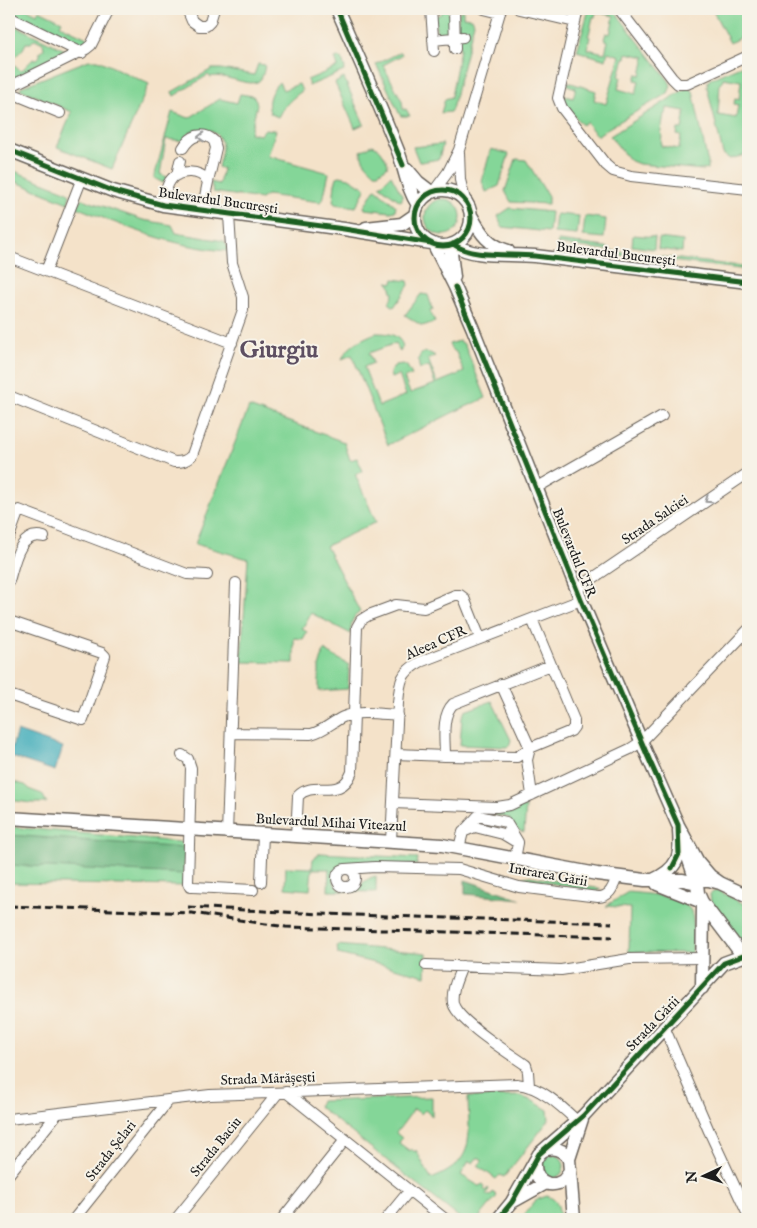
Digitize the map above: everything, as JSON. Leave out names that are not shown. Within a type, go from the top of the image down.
[{"type":"main road","points":[[337,9],[404,165],[416,210],[418,230],[423,238],[433,244],[451,245],[461,240],[468,232],[472,217],[470,208],[465,200],[452,190],[432,191],[423,198],[416,210]]},
{"type":"main road","name":"Bulevardul București","points":[[9,150],[130,196],[163,205],[344,229],[433,244]]},
{"type":"main road","points":[[404,165],[418,182],[432,191]]},
{"type":"main road","name":"Bulevardul București","points":[[344,229],[393,226],[405,223],[416,210]]},
{"type":"main road","name":"Bulevardul București","points":[[472,217],[480,233],[488,241],[515,254]]},
{"type":"main road","name":"Bulevardul CFR","points":[[433,244],[455,287],[579,594],[678,825],[703,869],[720,883]]},
{"type":"main road","name":"Bulevardul București","points":[[451,245],[472,252],[515,254],[748,282]]},
{"type":"main road","name":"Bulevardul CFR","points":[[451,245],[455,287]]},
{"type":"main road","name":"Bulevardul Mihai Viteazul","points":[[10,819],[391,841],[459,848],[617,877],[698,882],[706,880],[720,883]]},
{"type":"main road","points":[[649,880],[666,872],[676,863],[680,846],[678,825]]},
{"type":"main road","name":"Bulevardul CFR","points":[[678,825],[690,865],[698,882],[697,890],[702,903]]},
{"type":"main road","name":"Bulevardul Mihai Viteazul","points":[[649,880],[702,903]]},
{"type":"main road","points":[[720,883],[748,896]]},
{"type":"main road","points":[[702,903],[702,988]]},
{"type":"main road","points":[[702,903],[746,959]]},
{"type":"main road","name":"Strada Gării","points":[[544,1150],[580,1118],[665,1029],[724,963],[746,959]]},
{"type":"main road","points":[[512,1202],[549,1184],[564,1180],[570,1164],[580,1118]]},
{"type":"main road","points":[[498,1219],[512,1202],[539,1154],[544,1150],[557,1149],[563,1152],[570,1164],[574,1213]]},
{"type":"main road","points":[[535,1162],[536,1175],[561,1191],[574,1213]]},
{"type":"street","points":[[9,87],[82,53],[91,45],[109,9]]},
{"type":"street","points":[[187,9],[192,21],[199,26],[206,26],[210,22],[214,9]]},
{"type":"street","points":[[432,9],[433,45],[459,37]]},
{"type":"street","points":[[454,9],[459,37],[455,49]]},
{"type":"street","points":[[432,191],[448,172],[459,150],[500,11],[484,9]]},
{"type":"street","points":[[519,9],[575,22]]},
{"type":"street","points":[[578,9],[558,98],[562,108],[606,165],[613,171],[631,176],[748,189]]},
{"type":"street","points":[[619,9],[678,84],[687,84],[748,56]]},
{"type":"street","points":[[9,17],[82,53]]},
{"type":"street","points":[[9,92],[60,113]]},
{"type":"street","points":[[183,148],[188,140],[195,136],[207,136],[214,141],[216,148],[202,211]]},
{"type":"street","points":[[459,150],[459,172],[465,200]]},
{"type":"street","points":[[163,205],[170,182],[177,175],[180,161]]},
{"type":"street","points":[[177,175],[196,172],[208,182]]},
{"type":"street","points":[[46,271],[82,178]]},
{"type":"street","points":[[9,396],[174,462],[182,462],[189,459],[232,343],[244,304],[232,263],[229,215]]},
{"type":"street","points":[[9,256],[232,343]]},
{"type":"street","points":[[536,488],[662,416]]},
{"type":"street","name":"Strada Salciei","points":[[579,594],[748,473]]},
{"type":"street","points":[[9,537],[19,510],[187,574],[207,575]]},
{"type":"street","points":[[9,581],[18,551],[24,543],[31,537],[44,537]]},
{"type":"street","points":[[227,833],[236,583]]},
{"type":"street","name":"Aleea CFR","points":[[391,841],[400,684],[404,673],[420,662],[532,619],[579,594]]},
{"type":"street","points":[[296,836],[298,796],[302,792],[309,790],[342,786],[348,782],[352,772],[357,627],[361,620],[396,605],[424,608],[455,595],[460,595],[464,598],[480,638]]},
{"type":"street","points":[[396,754],[517,757],[530,748],[571,731],[574,727],[574,720],[532,619]]},
{"type":"street","points":[[9,621],[102,653],[105,656],[83,720],[9,695]]},
{"type":"street","points":[[393,803],[503,806],[532,795],[630,749],[641,742],[748,630]]},
{"type":"street","points":[[445,756],[448,709],[459,700],[551,665]]},
{"type":"street","points":[[501,684],[530,748],[527,760],[532,795]]},
{"type":"street","points":[[230,732],[311,734],[320,731],[344,716],[354,713],[398,715]]},
{"type":"street","points":[[182,755],[188,760],[191,768],[188,883],[190,887],[253,890]]},
{"type":"street","points":[[459,848],[463,832],[478,816],[506,822],[518,843],[515,859]]},
{"type":"street","points":[[261,882],[263,834]]},
{"type":"street","points":[[352,885],[355,876],[351,871],[345,869],[339,872],[337,881],[344,887],[352,885],[375,867]]},
{"type":"street","name":"Intrarea Gării","points":[[345,869],[375,867],[458,869],[519,887],[598,897],[607,895],[613,888],[617,877]]},
{"type":"street","points":[[426,965],[561,970],[629,959],[702,958]]},
{"type":"street","points":[[462,966],[454,987],[453,998],[457,1013],[480,1033],[526,1065],[528,1086]]},
{"type":"street","points":[[665,1029],[709,1132],[748,1215]]},
{"type":"street","name":"Strada Mărășești","points":[[9,1119],[210,1095],[517,1084],[528,1086],[580,1118]]},
{"type":"street","points":[[282,1092],[445,1219]]},
{"type":"street","name":"Strada Baciu","points":[[181,1218],[282,1092]]},
{"type":"street","name":"Strada Șelari","points":[[74,1219],[168,1100]]},
{"type":"street","points":[[9,1174],[58,1114]]},
{"type":"street","points":[[282,1219],[345,1140]]},
{"type":"street","points":[[386,1219],[409,1191]]},
{"type":"green space","points":[[9,9],[27,9],[37,14],[39,10],[62,21],[60,25],[89,39],[84,44],[73,44],[9,12]]},
{"type":"green space","points":[[446,9],[449,13],[451,35],[437,34],[434,16],[439,15]]},
{"type":"green space","points":[[589,9],[613,9],[671,86],[668,93],[597,136],[586,122],[582,125],[568,108],[564,96],[573,98],[576,88],[567,85],[568,82],[596,91],[594,100],[606,104],[620,56],[608,52],[606,60],[577,51]],"holes":[[[596,12],[614,16],[610,34],[606,33],[604,39],[608,41],[605,53],[587,49],[590,37],[588,36]],[[627,53],[645,57],[641,75],[637,74],[635,80],[639,81],[636,94],[618,89],[621,77],[619,76]]]},
{"type":"green space","points":[[712,9],[748,9],[748,33],[730,43]]},
{"type":"green space","points":[[463,10],[463,17],[472,18],[474,23],[452,109],[450,112],[441,113],[445,99],[451,97],[460,49],[457,34],[459,12]]},
{"type":"green space","points":[[9,23],[67,51],[68,54],[9,83]],"holes":[[[35,39],[43,43],[44,49],[40,52],[40,56],[37,59],[33,59],[21,71],[11,61],[23,49],[26,43],[31,43]]]},
{"type":"green space","points":[[401,52],[402,55],[383,65],[402,101],[403,110],[406,109],[410,116],[400,115],[376,64]]},
{"type":"green space","points":[[338,57],[342,60],[345,68],[344,71],[309,86],[307,80],[338,67],[335,58]]},
{"type":"green space","points":[[89,60],[98,60],[149,84],[112,169],[57,147],[72,112],[20,89]]},
{"type":"green space","points":[[258,64],[265,65],[261,78],[255,83],[216,76],[210,77],[208,75],[174,96],[172,92],[212,69],[254,75]]},
{"type":"green space","points":[[743,65],[748,66],[748,154],[730,159],[723,154],[707,87],[708,81]],"holes":[[[723,78],[741,81],[739,99],[735,98],[734,104],[738,105],[736,118],[718,115],[720,83],[722,83]]]},
{"type":"green space","points":[[344,78],[364,124],[355,128],[335,83]]},
{"type":"green space","points":[[279,82],[283,90],[299,84],[302,91],[288,102],[278,117],[271,114],[269,101],[271,93]]},
{"type":"green space","points":[[689,88],[693,91],[708,169],[639,164],[629,160],[610,136]],"holes":[[[667,108],[685,111],[682,129],[678,129],[677,135],[681,136],[679,149],[661,146],[661,131]]]},
{"type":"green space","points":[[240,94],[253,96],[256,100],[257,105],[250,133],[260,135],[265,129],[276,130],[268,156],[329,173],[323,200],[320,202],[267,195],[261,199],[213,192],[211,182],[219,184],[223,169],[218,167],[222,147],[221,140],[217,135],[205,129],[192,131],[184,141],[166,139],[160,174],[167,177],[163,183],[154,178],[172,112],[189,118],[220,99],[237,103]]},
{"type":"green space","points":[[443,144],[439,159],[421,162],[419,162],[413,147]]},
{"type":"green space","points":[[372,145],[380,150],[388,164],[387,167],[378,173],[375,173],[367,166],[361,155],[361,151]]},
{"type":"green space","points":[[491,149],[509,154],[499,186],[486,192],[482,181]]},
{"type":"green space","points":[[516,159],[526,160],[548,196],[548,204],[511,202],[505,191]]},
{"type":"green space","points":[[9,169],[68,192],[70,195],[68,203],[9,179]]},
{"type":"green space","points":[[391,175],[402,195],[402,200],[400,201],[380,186]]},
{"type":"green space","points":[[337,177],[349,178],[365,188],[356,207],[335,204],[333,202],[335,184]]},
{"type":"green space","points":[[376,189],[396,206],[395,211],[365,209],[364,207]]},
{"type":"green space","points":[[82,199],[143,220],[172,225],[176,233],[224,241],[227,251],[169,241],[131,229],[76,207]]},
{"type":"green space","points":[[443,199],[456,204],[461,217],[456,230],[443,235],[430,230],[425,217],[430,204]]},
{"type":"green space","points":[[510,208],[551,212],[549,232],[502,227],[498,216]]},
{"type":"green space","points":[[556,214],[579,216],[577,235],[554,233]]},
{"type":"green space","points":[[585,216],[606,219],[604,238],[583,236]]},
{"type":"green space","points":[[633,235],[655,237],[654,249],[632,246]]},
{"type":"green space","points":[[659,238],[683,241],[682,252],[658,249]]},
{"type":"green space","points":[[558,241],[606,247],[612,251],[748,267],[748,270],[612,254],[606,250],[557,244]]},
{"type":"green space","points":[[394,279],[408,281],[409,285],[394,307],[389,303],[393,294],[387,282],[393,283]]},
{"type":"green space","points":[[421,294],[428,295],[433,310],[430,311],[435,322],[422,326],[405,315]]},
{"type":"green space","points":[[376,333],[389,334],[396,337],[403,346],[400,352],[396,343],[369,353],[373,363],[364,367],[379,406],[406,395],[399,375],[391,378],[390,372],[395,365],[403,364],[407,366],[412,375],[404,378],[410,393],[435,384],[429,366],[420,369],[419,357],[421,354],[427,352],[435,356],[428,359],[437,383],[464,372],[456,352],[451,349],[449,344],[459,341],[465,346],[486,398],[388,445],[352,355],[342,359],[352,346]]},
{"type":"green space","points":[[249,407],[344,442],[350,460],[357,458],[363,471],[355,474],[376,522],[326,546],[360,612],[352,621],[351,634],[311,613],[302,629],[307,632],[303,639],[294,638],[294,663],[241,662],[248,559],[195,544]]},
{"type":"green space","points":[[324,650],[349,665],[348,689],[319,691],[319,667]]},
{"type":"green space","points":[[492,701],[511,740],[509,746],[460,745],[462,717],[465,711]]},
{"type":"green space","points":[[9,781],[25,785],[31,790],[42,794],[47,803],[9,800]]},
{"type":"green space","points":[[526,806],[524,832],[512,828],[509,818],[489,814],[504,812]]},
{"type":"green space","points":[[11,827],[180,842],[185,848],[183,886],[9,883]]},
{"type":"green space","points":[[10,835],[185,848],[184,874],[9,865]]},
{"type":"green space","points":[[320,853],[418,858],[417,865],[343,865],[338,868],[334,881],[338,888],[349,891],[353,890],[368,879],[376,876],[376,892],[328,891],[329,869],[312,869],[310,890],[285,888],[286,867],[312,868],[313,859]]},
{"type":"green space","points":[[485,870],[518,879],[530,876],[601,889],[596,892],[530,879],[518,882],[481,873]]},
{"type":"green space","points":[[465,880],[521,899],[465,894]]},
{"type":"green space","points":[[717,890],[748,906],[748,948],[711,902],[710,894]]},
{"type":"green space","points":[[628,892],[674,899],[689,908],[693,923],[692,953],[629,952],[630,908],[606,906]]},
{"type":"green space","points":[[337,945],[427,953],[426,976],[338,954]]},
{"type":"green space","points":[[520,1096],[548,1110],[549,1120],[504,1177],[500,1175],[496,1179],[478,1166],[482,1161],[480,1158],[477,1158],[473,1163],[469,1161],[461,1175],[479,1186],[483,1184],[486,1191],[489,1189],[486,1194],[490,1196],[493,1192],[497,1196],[478,1219],[461,1219],[318,1106],[321,1101],[432,1097],[432,1116],[425,1110],[421,1114],[414,1109],[396,1133],[402,1138],[399,1143],[410,1151],[411,1149],[415,1152],[416,1150],[431,1179],[456,1165],[463,1156],[469,1136],[468,1097]]},
{"type":"green space","points":[[552,1154],[561,1157],[564,1166],[561,1175],[552,1178],[543,1175],[540,1166],[543,1157]]},
{"type":"green space","points":[[547,1196],[556,1202],[559,1208],[560,1219],[521,1219],[536,1200]]},
{"type":"water","points":[[17,731],[63,747],[55,771],[9,756]]},
{"type":"railway","points":[[9,906],[192,913],[286,927],[612,937]]},
{"type":"railway","points":[[188,907],[322,914],[612,923]]},
{"type":"cycle path","points":[[337,9],[403,165]]},
{"type":"cycle path","points":[[9,150],[113,191],[163,205],[344,229],[431,243]]},
{"type":"cycle path","points":[[437,190],[449,190],[459,194],[467,202],[471,218],[467,234],[459,242],[449,246],[437,246],[427,242],[419,234],[415,224],[415,212],[419,202],[427,194],[437,190]]},
{"type":"cycle path","points":[[453,244],[462,249],[482,254],[535,256],[748,282]]},
{"type":"cycle path","points":[[455,287],[581,600],[678,825],[679,854],[672,868]]},
{"type":"cycle path","points":[[498,1219],[512,1202],[539,1154],[583,1116],[724,963],[743,956]]},
{"type":"district","name":"Giurgiu","points":[[279,350]]}]
